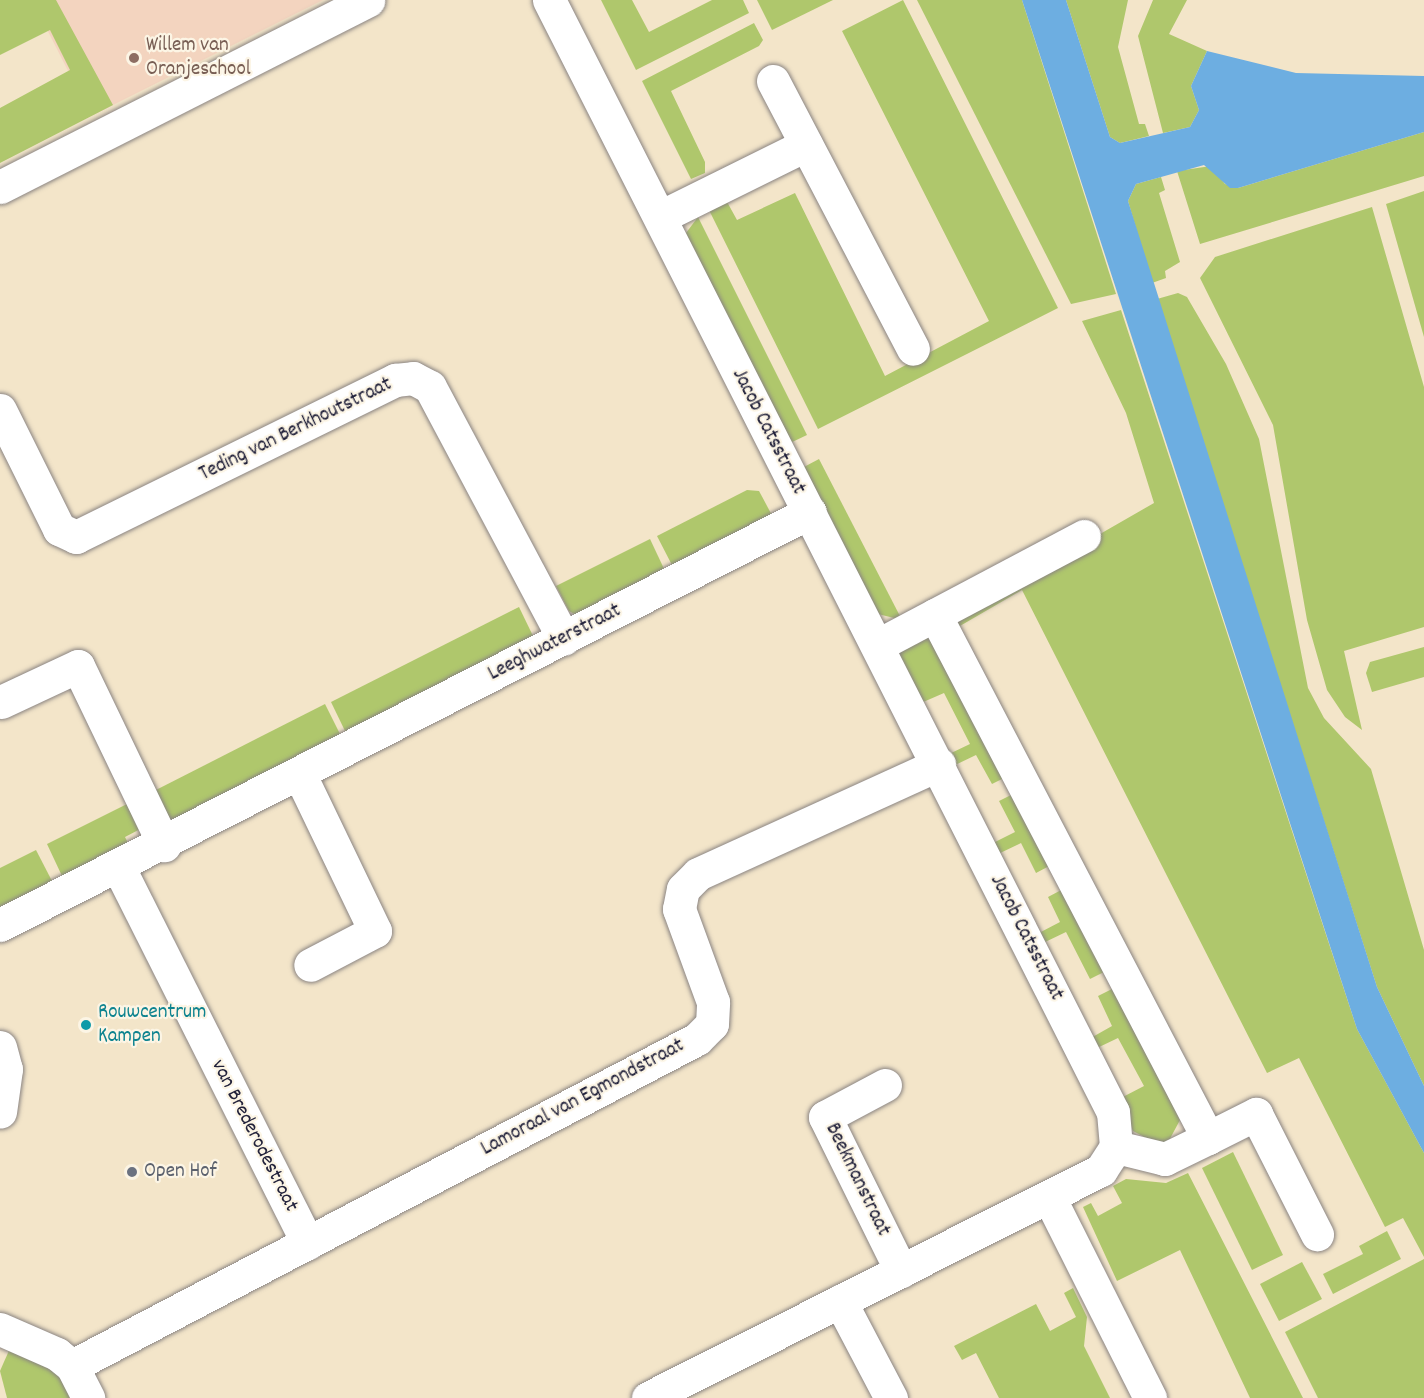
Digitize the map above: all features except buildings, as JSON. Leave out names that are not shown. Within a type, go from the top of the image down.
[{"type":"street","points":[[0,187],[368,0]]},
{"type":"street","name":"Jacob Catsstraat","points":[[549,0],[939,764],[1113,1112],[1116,1147]]},
{"type":"street","points":[[773,81],[913,349]]},
{"type":"street","points":[[660,217],[806,145]]},
{"type":"street","name":"Teding van Berkhoutstraat","points":[[0,410],[59,529],[76,537],[395,380],[413,378],[430,387],[564,639]]},
{"type":"street","name":"Leeghwaterstraat","points":[[0,926],[164,845],[810,512]]},
{"type":"street","points":[[878,645],[1084,536]]},
{"type":"street","points":[[935,615],[1209,1137]]},
{"type":"street","points":[[2,702],[78,666],[164,845]]},
{"type":"street","name":"Lamoraal van Egmondstraat","points":[[72,1366],[697,1039],[712,1024],[713,1002],[679,909],[683,889],[698,874],[939,764]]},
{"type":"street","points":[[300,774],[375,931],[310,965]]},
{"type":"street","name":"van Brederodestraat","points":[[119,868],[308,1243]]},
{"type":"street","points":[[0,1047],[6,1069],[0,1112]]},
{"type":"street","name":"Beekmanstraat","points":[[885,1085],[825,1117],[901,1271]]},
{"type":"street","points":[[648,1398],[1101,1170],[1116,1147],[1166,1159],[1256,1114],[1317,1234]]},
{"type":"street","points":[[1049,1197],[1150,1398]]},
{"type":"street","points":[[840,1301],[891,1398]]},
{"type":"street","points":[[0,1329],[72,1366],[88,1398]]},
{"type":"shaded area","name":"Willem van Oranjeschool","points":[[32,0],[323,0],[91,116]]},
{"type":"green space","points":[[0,0],[56,0],[113,105],[0,163],[0,108],[70,70],[50,30],[0,55]]},
{"type":"green space","points":[[601,0],[632,0],[649,32],[712,0],[743,0],[749,13],[636,70]]},
{"type":"green space","points":[[757,0],[833,0],[772,30]]},
{"type":"green space","points":[[903,0],[1058,308],[818,429],[709,210],[726,200],[737,220],[795,193],[885,376],[989,321],[842,31]]},
{"type":"green space","points":[[917,0],[1022,0],[1116,294],[1071,304]]},
{"type":"green space","points":[[1066,0],[1128,0],[1118,47],[1139,124],[1145,124],[1149,136],[1120,143],[1110,137]]},
{"type":"green space","points":[[1153,0],[1187,0],[1169,34],[1207,51],[1191,86],[1199,110],[1190,127],[1163,133],[1138,36]]},
{"type":"green space","points":[[754,23],[763,40],[759,46],[671,91],[705,162],[705,173],[691,179],[642,81]]},
{"type":"green space","points":[[1424,132],[1424,176],[1200,244],[1177,171],[1211,166],[1225,184],[1238,188]]},
{"type":"green space","points":[[1161,177],[1165,190],[1159,193],[1180,262],[1165,271],[1166,278],[1152,283],[1128,201],[1136,184]]},
{"type":"green space","points":[[1424,191],[1424,337],[1386,204]]},
{"type":"green space","points":[[1372,207],[1424,387],[1424,627],[1344,651],[1362,730],[1345,717],[1327,690],[1307,620],[1273,425],[1200,278],[1215,257]]},
{"type":"green space","points":[[698,217],[807,435],[788,444],[683,237]]},
{"type":"green space","points":[[1178,293],[1187,297],[1226,364],[1259,439],[1308,688],[1324,718],[1371,769],[1424,950],[1424,1086],[1377,987],[1157,299]]},
{"type":"green space","points":[[1121,310],[1357,1029],[1424,1153],[1424,1257],[1403,1218],[1385,1227],[1299,1058],[1267,1073],[1022,590],[953,630],[950,620],[1154,503],[1126,413],[1082,321]]},
{"type":"green space","points":[[819,459],[902,620],[878,614],[802,468]]},
{"type":"green space","points":[[747,490],[759,491],[774,519],[674,569],[657,536]]},
{"type":"green space","points":[[650,539],[666,573],[576,615],[569,611],[556,586]]},
{"type":"green space","points":[[519,607],[534,638],[346,733],[331,702]]},
{"type":"green space","points":[[928,634],[1008,776],[992,784],[976,755],[951,767],[947,755],[970,744],[944,693],[921,703],[896,655]]},
{"type":"green space","points":[[1424,647],[1424,677],[1372,692],[1366,673],[1370,662]]},
{"type":"green space","points":[[325,704],[341,736],[169,823],[150,793]]},
{"type":"green space","points":[[1017,792],[1053,864],[1036,873],[1021,843],[996,855],[991,844],[1015,832],[999,801]]},
{"type":"green space","points":[[135,800],[148,825],[125,837],[128,843],[62,876],[47,844]]},
{"type":"green space","points":[[36,850],[52,881],[0,907],[0,868]]},
{"type":"green space","points":[[1065,888],[1106,971],[1090,979],[1066,932],[1041,944],[1037,934],[1060,922],[1048,897]]},
{"type":"green space","points":[[1116,987],[1180,1120],[1165,1148],[1133,1131],[1119,1099],[1144,1086],[1118,1038],[1095,1049],[1089,1039],[1112,1026],[1098,996]]},
{"type":"green space","points":[[1233,1152],[1283,1255],[1252,1270],[1202,1168]]},
{"type":"green space","points":[[1188,1173],[1303,1398],[1250,1398],[1180,1250],[1117,1281],[1083,1207],[1091,1203],[1098,1216],[1122,1203],[1113,1186],[1126,1179],[1166,1183]]},
{"type":"green space","points":[[1387,1231],[1401,1259],[1333,1294],[1323,1274],[1363,1254],[1359,1246]]},
{"type":"green space","points":[[1424,1259],[1424,1398],[1318,1398],[1285,1332]]},
{"type":"green space","points":[[1302,1262],[1322,1299],[1279,1321],[1260,1284]]},
{"type":"green space","points":[[1073,1288],[1087,1317],[1084,1346],[1110,1398],[999,1398],[976,1353],[962,1360],[954,1346],[1036,1304],[1050,1331],[1076,1317],[1064,1293]]},
{"type":"green space","points":[[11,1346],[42,1360],[87,1398],[7,1398],[0,1371]]},
{"type":"water","points":[[1022,0],[1066,0],[1110,137],[1120,143],[1190,127],[1199,110],[1191,86],[1207,51],[1296,73],[1424,76],[1424,132],[1238,188],[1230,188],[1204,165],[1136,184],[1128,201],[1377,987],[1424,1086],[1424,1153],[1357,1029]]},
{"type":"place","name":"Willem van Oranjeschool","points":[[134,58]]},
{"type":"place","name":"Rouwcentrum Kampen","points":[[86,1025]]},
{"type":"place","name":"Open Hof","points":[[132,1172]]}]
